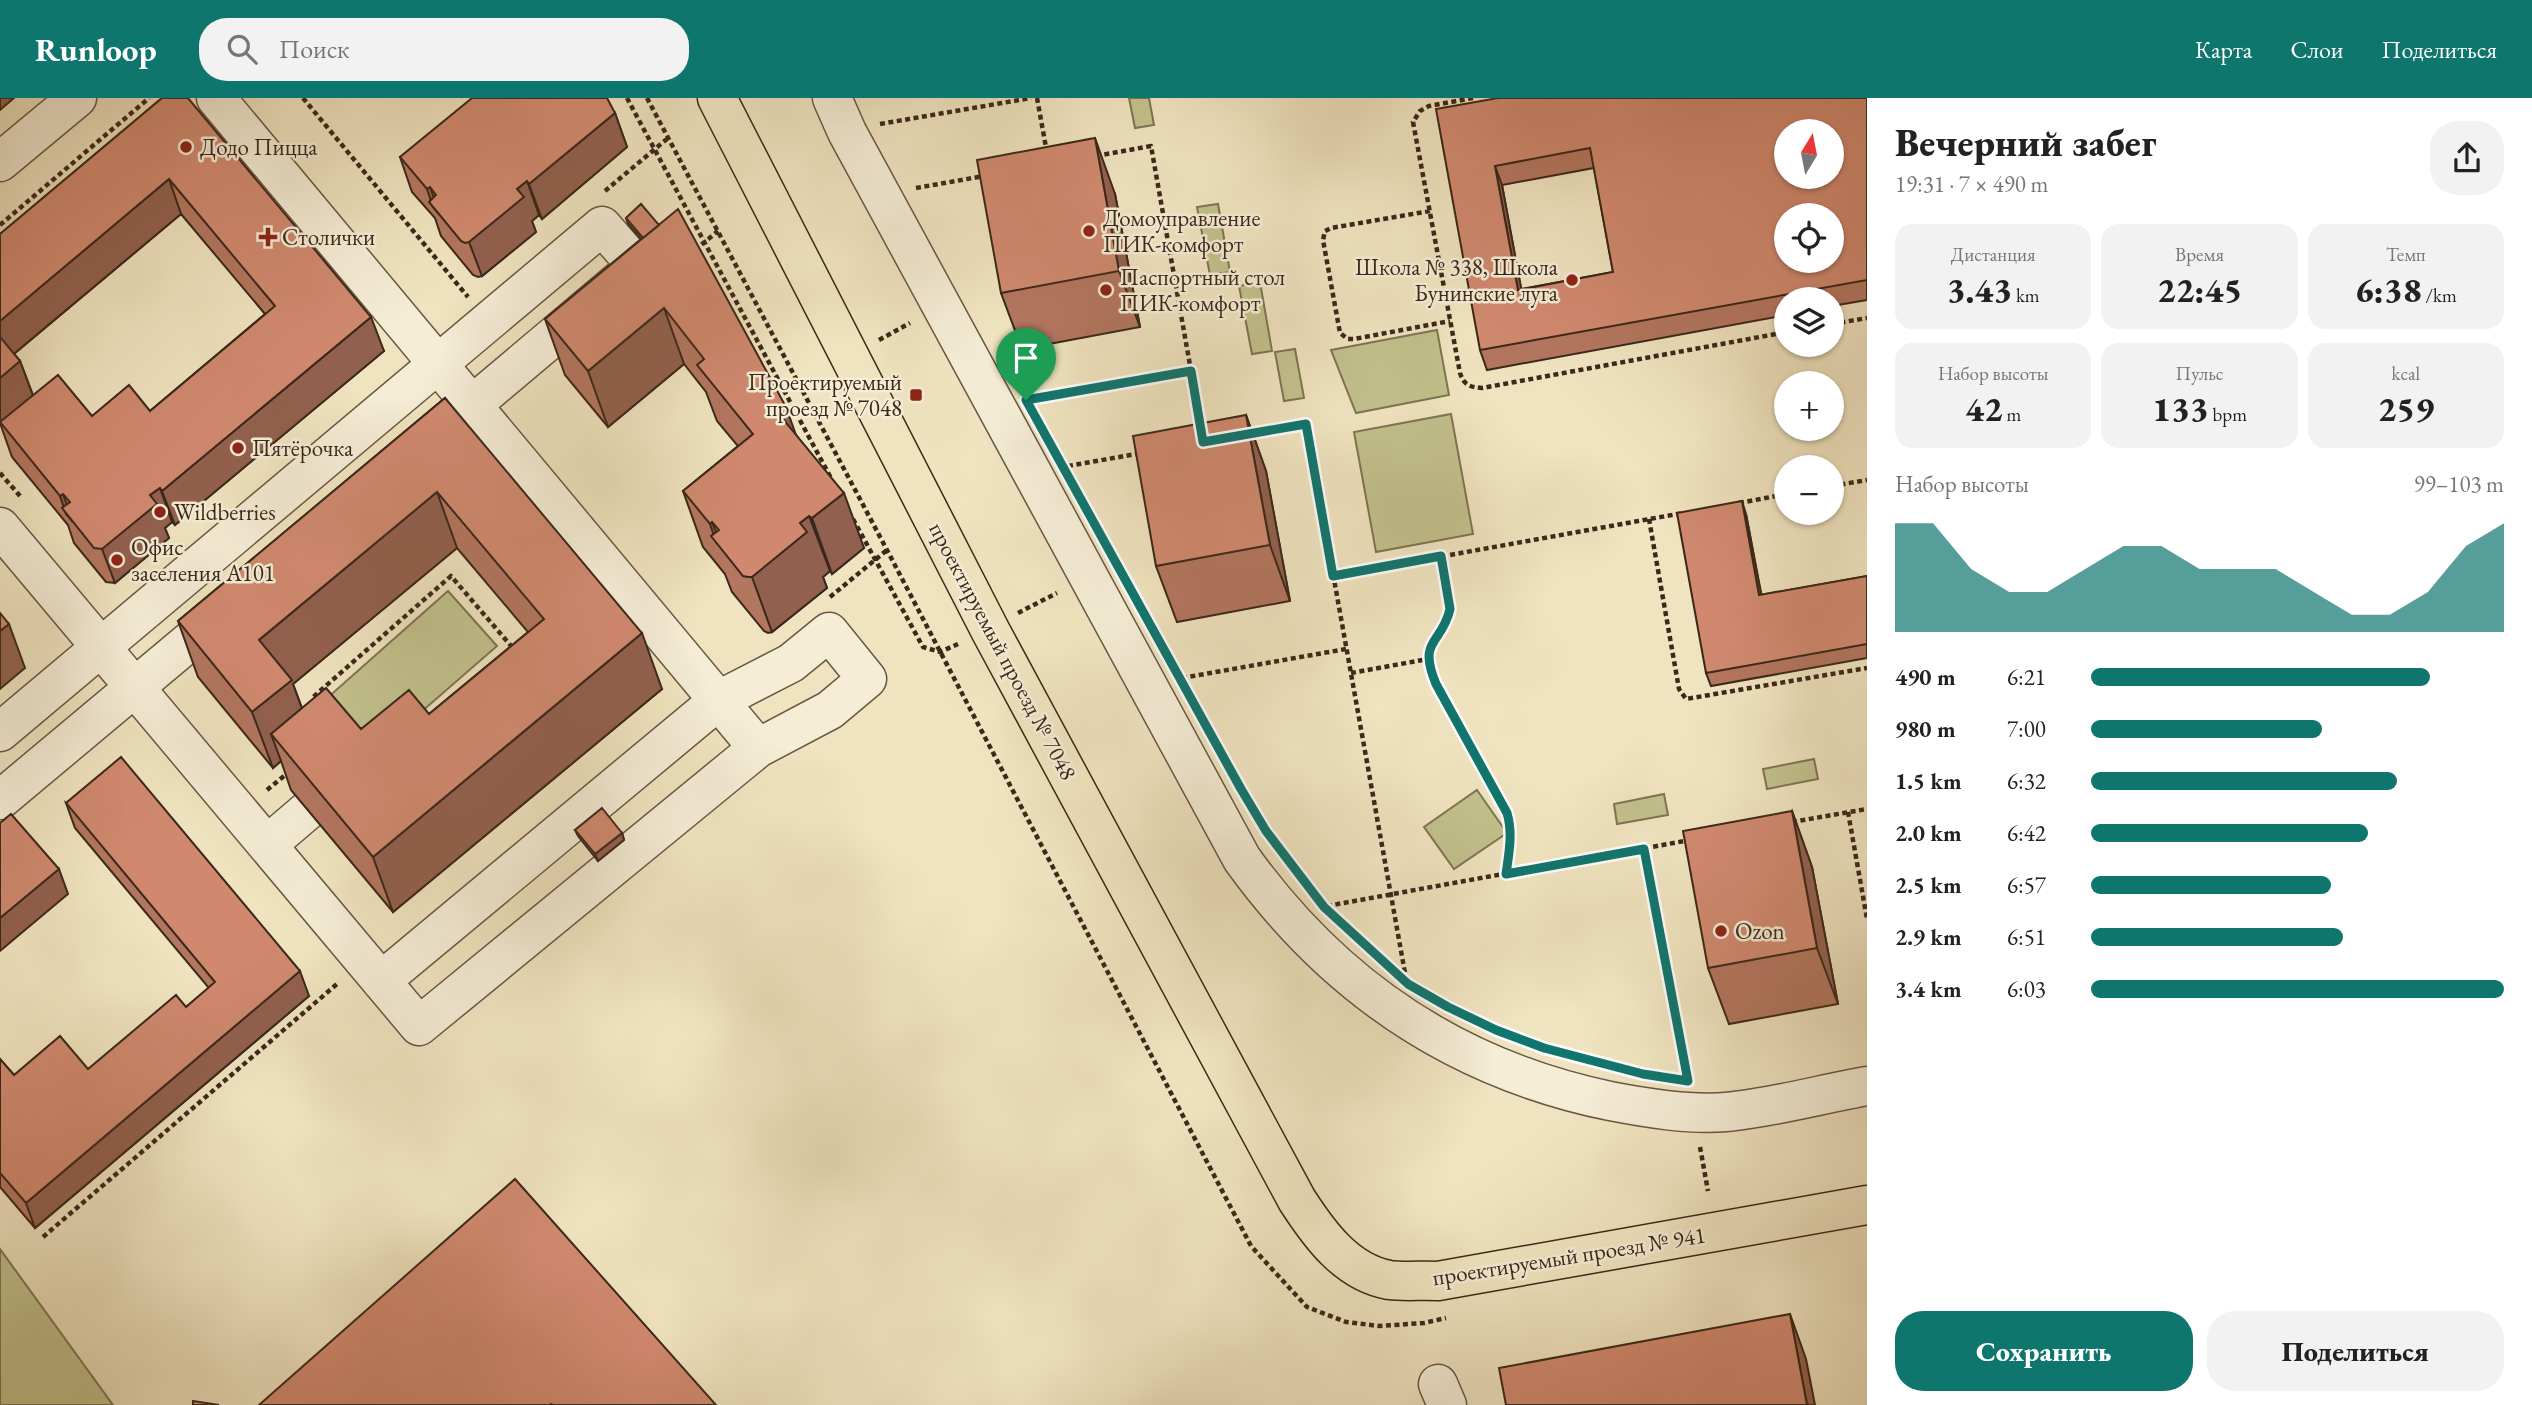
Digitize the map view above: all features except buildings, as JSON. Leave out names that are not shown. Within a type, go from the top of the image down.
[{"type":"main road","name":"проектируемый проезд № 7048","points":[[717,98],[990,630],[1297,1200]]},
{"type":"main road","name":"проектируемый проезд № 941","points":[[1297,1200],[1318,1233],[1358,1269],[1389,1280],[1438,1281],[1867,1205]]},
{"type":"street","points":[[0,162],[77,98]]},
{"type":"street","points":[[216,98],[758,748]]},
{"type":"street","points":[[832,98],[847,132],[1242,859],[1266,891],[1330,961],[1378,1001],[1423,1031],[1468,1055],[1524,1078],[1575,1094],[1636,1106],[1685,1095],[1725,1112],[1867,1086]]},
{"type":"street","points":[[0,732],[603,226],[636,266],[397,467]]},
{"type":"street","points":[[0,527],[135,687],[267,845],[381,981],[419,1026],[758,748],[830,710],[867,679],[829,632],[791,663],[719,700],[381,981]]},
{"type":"street","points":[[0,800],[258,584]]},
{"type":"street","points":[[267,845],[308,810]]},
{"type":"path","points":[[0,225],[149,98]]},
{"type":"path","points":[[303,98],[472,302]]},
{"type":"path","points":[[627,98],[835,487]]},
{"type":"path","points":[[647,98],[1251,1246],[1307,1307],[1346,1322],[1379,1326],[1424,1323],[1457,1316]]},
{"type":"path","points":[[874,125],[1031,98]]},
{"type":"path","points":[[1037,98],[1049,164]]},
{"type":"path","points":[[1473,98],[1429,106],[1420,111],[1413,122],[1463,382],[1471,387],[1482,388],[1774,334]]},
{"type":"path","points":[[1087,158],[1151,146],[1201,430]]},
{"type":"path","points":[[910,189],[986,175]]},
{"type":"path","points":[[1430,211],[1331,228],[1325,231],[1323,240],[1340,333],[1348,339],[1450,321]]},
{"type":"path","points":[[694,251],[718,231]]},
{"type":"path","points":[[1844,322],[1867,317]]},
{"type":"path","points":[[1032,411],[1026,400],[1191,371]]},
{"type":"path","points":[[1242,435],[1306,424],[1408,984]]},
{"type":"path","points":[[1063,467],[1152,451]]},
{"type":"path","points":[[1844,484],[1867,480]]},
{"type":"path","points":[[1737,503],[1774,496]]},
{"type":"path","points":[[849,511],[923,648],[940,652]]},
{"type":"path","points":[[1333,576],[1686,512]]},
{"type":"path","points":[[1648,519],[1679,689],[1686,699],[1867,668]]},
{"type":"path","points":[[1441,556],[1450,609],[1435,637],[1428,666],[1507,813],[1510,839],[1506,874]]},
{"type":"path","points":[[321,708],[312,698],[451,576],[512,647],[502,655]]},
{"type":"path","points":[[1186,690],[1180,679],[1346,649]]},
{"type":"path","points":[[1351,673],[1428,659]]},
{"type":"path","points":[[267,791],[291,770]]},
{"type":"path","points":[[1780,824],[1867,809]]},
{"type":"path","points":[[1848,812],[1867,919]]},
{"type":"path","points":[[1333,916],[1324,907],[1698,839]]},
{"type":"path","points":[[1644,849],[1688,1081],[1685,1095],[1708,1191]]},
{"type":"shaded area","points":[[1129,98],[1149,98],[1154,125],[1135,128]]},
{"type":"shaded area","points":[[1218,204],[1230,272],[1210,275],[1197,207]]},
{"type":"shaded area","points":[[1260,282],[1272,351],[1252,354],[1239,286]]},
{"type":"shaded area","points":[[1437,330],[1449,395],[1356,413],[1331,350]]},
{"type":"shaded area","points":[[1295,349],[1304,398],[1284,401],[1275,352]]},
{"type":"shaded area","points":[[1451,414],[1473,534],[1376,552],[1354,432]]},
{"type":"shaded area","points":[[448,591],[497,646],[374,753],[326,699]]},
{"type":"shaded area","points":[[1814,759],[1818,779],[1767,789],[1763,769]]},
{"type":"shaded area","points":[[1477,790],[1507,833],[1454,869],[1424,827]]},
{"type":"shaded area","points":[[1664,794],[1668,815],[1617,824],[1614,804]]},
{"type":"shaded area","points":[[0,1249],[113,1405],[0,1405]]},
{"type":"place","name":"Додо Пицца","points":[[186,147]]},
{"type":"place","name":"Домоуправление ПИК-комфорт","points":[[1089,231]]},
{"type":"place","name":"Столички","points":[[268,237]]},
{"type":"place","name":"Школа № 338, Школа Бунинские луга","points":[[1572,280]]},
{"type":"place","name":"Паспортный стол ПИК-комфорт","points":[[1106,290]]},
{"type":"place","name":"Проектируемый проезд № 7048","points":[[916,395]]},
{"type":"place","name":"Пятёрочка","points":[[238,448]]},
{"type":"place","name":"Wildberries","points":[[160,512]]},
{"type":"place","name":"Офис заселения А101","points":[[117,560]]},
{"type":"place","name":"Ozon","points":[[1721,931]]},
{"type":"route","points":[[1191,371],[1203,442],[1306,424],[1333,576],[1441,556],[1450,609],[1429,650],[1428,666],[1507,813],[1510,839],[1506,874],[1644,849],[1688,1081],[1587,1061],[1496,1030],[1408,984],[1324,907],[1266,831],[1241,789],[1026,400],[1191,371]]}]
